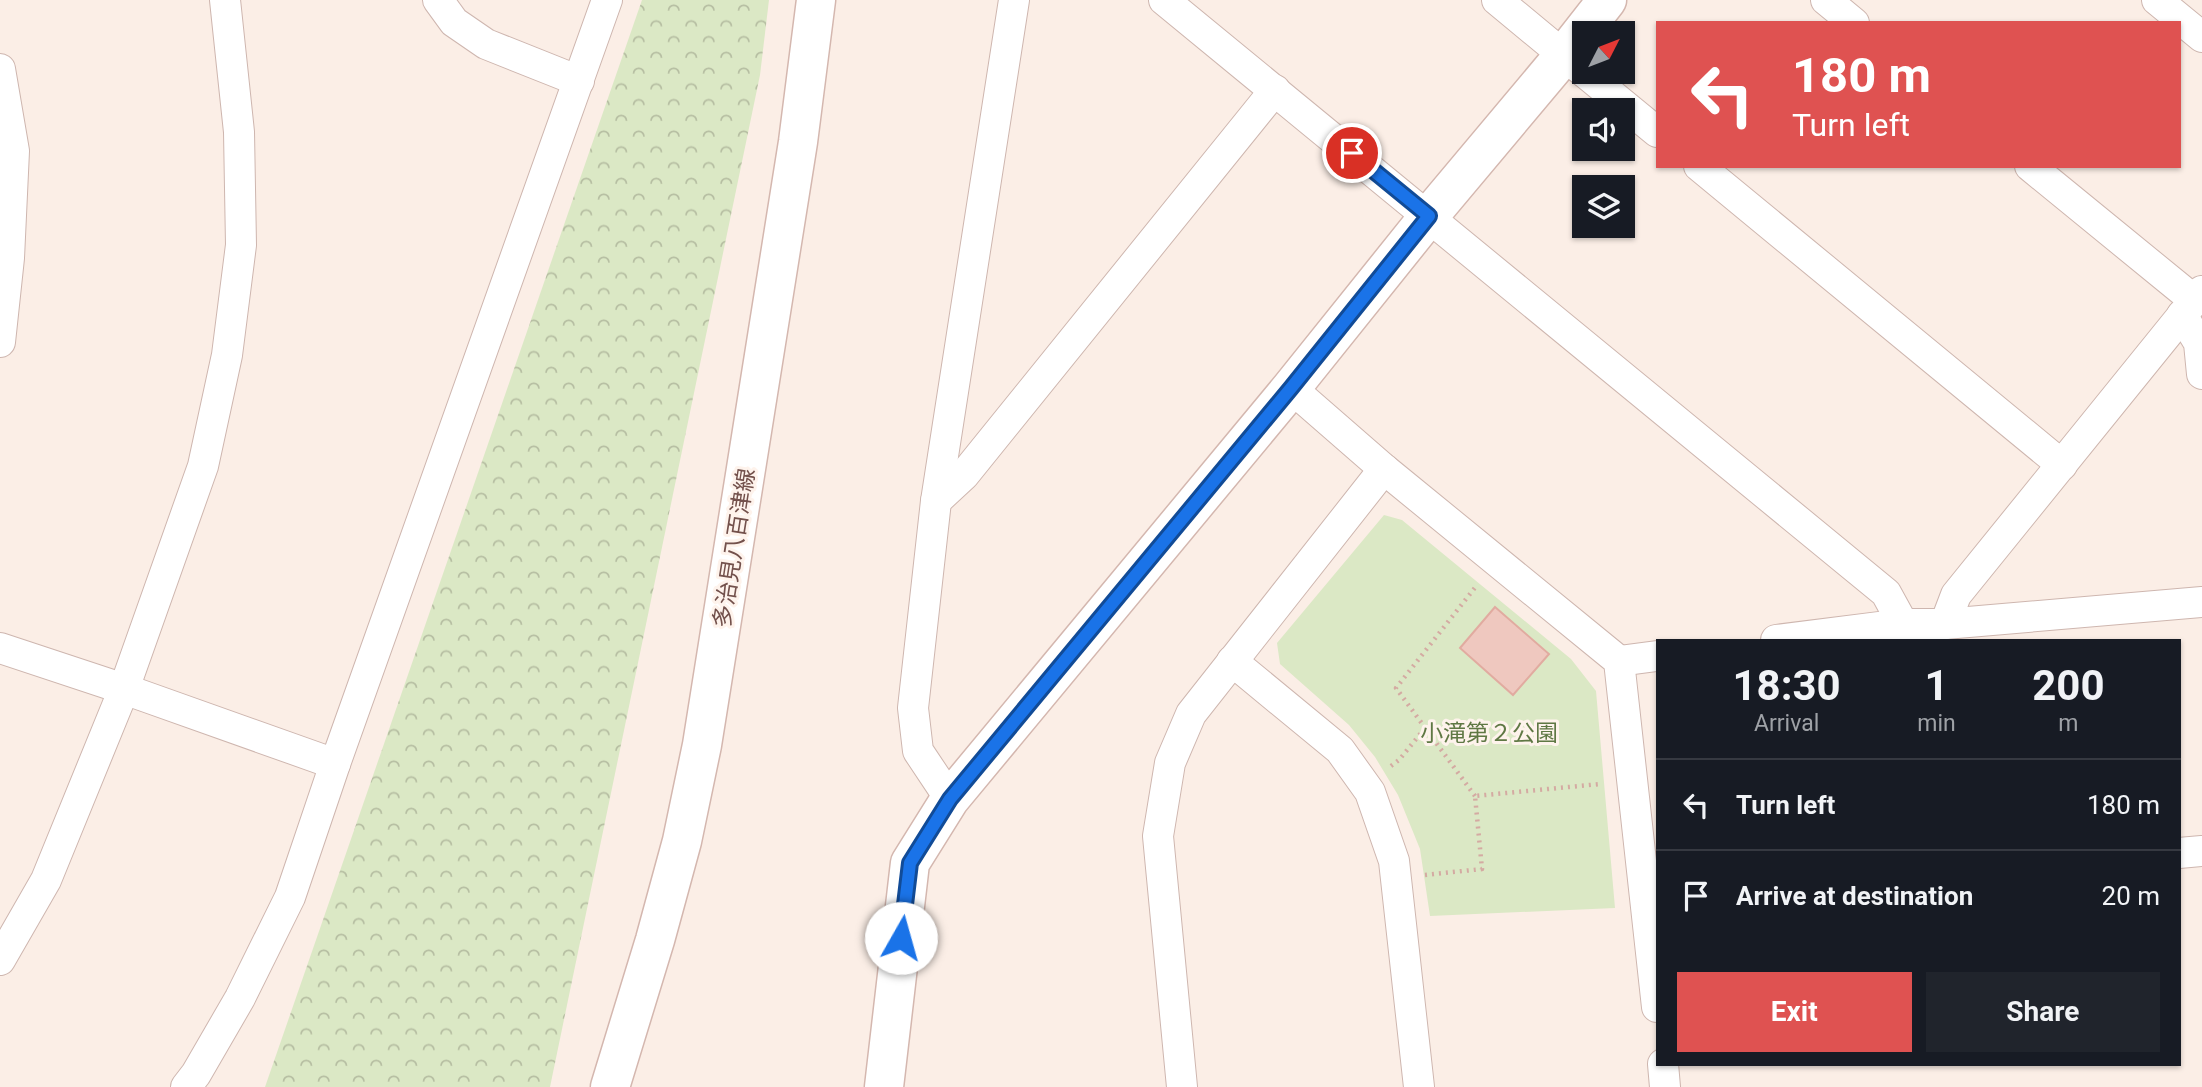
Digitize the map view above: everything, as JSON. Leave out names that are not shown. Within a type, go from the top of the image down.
[{"type":"street","points":[[0,960],[46,880],[124,689],[203,466],[227,355],[241,245],[239,132],[225,0]]},
{"type":"street","points":[[438,0],[454,22],[486,44],[579,82]]},
{"type":"street","points":[[186,1087],[240,998],[290,897],[607,0]]},
{"type":"street","name":"多治見八百津線","points":[[610,1087],[682,841],[702,746],[798,142],[816,0]]},
{"type":"street","points":[[950,799],[918,751],[913,708],[936,501],[1014,0]]},
{"type":"street","points":[[1164,0],[1886,593],[1903,624]]},
{"type":"street","points":[[1497,0],[1572,62]]},
{"type":"street","points":[[1597,21],[1607,0]]},
{"type":"street","points":[[1826,0],[1852,21]]},
{"type":"street","points":[[2157,0],[2202,37]]},
{"type":"street","points":[[0,69],[14,151],[9,258],[0,342]]},
{"type":"street","points":[[884,1087],[910,863],[950,799],[1291,388],[1429,216],[1572,71]]},
{"type":"street","points":[[1599,84],[1656,131]]},
{"type":"street","points":[[936,501],[964,475],[1275,90]]},
{"type":"street","points":[[1701,168],[2062,465]]},
{"type":"street","points":[[2032,168],[2193,302],[2202,374]]},
{"type":"street","points":[[1945,624],[1956,595],[2193,302]]},
{"type":"street","points":[[1291,388],[1384,469],[1619,661],[1633,780],[1652,902],[1656,986]]},
{"type":"street","points":[[1182,1087],[1158,836],[1170,763],[1191,715],[1384,469]]},
{"type":"street","points":[[1784,639],[1903,624],[1945,624],[2202,602]]},
{"type":"street","points":[[0,648],[335,764]]},
{"type":"street","points":[[1619,661],[1656,656]]},
{"type":"street","points":[[1232,661],[1340,750],[1366,786],[1394,861],[1419,1087]]},
{"type":"street","points":[[2181,853],[2202,851]]},
{"type":"street","points":[[1663,1066],[1665,1087]]},
{"type":"path","points":[[1424,875],[1482,869],[1475,796],[1396,688],[1496,561]]},
{"type":"path","points":[[1366,786],[1399,760],[1425,728]]},
{"type":"path","points":[[1475,796],[1633,780]]},
{"type":"green space","points":[[642,0],[769,0],[760,75],[550,1087],[265,1087]]},
{"type":"green space","name":"小滝第２公園","points":[[1384,515],[1402,520],[1571,659],[1596,691],[1615,908],[1430,916],[1420,849],[1398,795],[1375,757],[1349,725],[1280,664],[1277,643]]},
{"type":"building","points":[[1495,607],[1549,654],[1513,695],[1460,648]]},
{"type":"route","points":[[901,938],[910,863],[950,799],[1291,388],[1429,216],[1352,153]]}]
